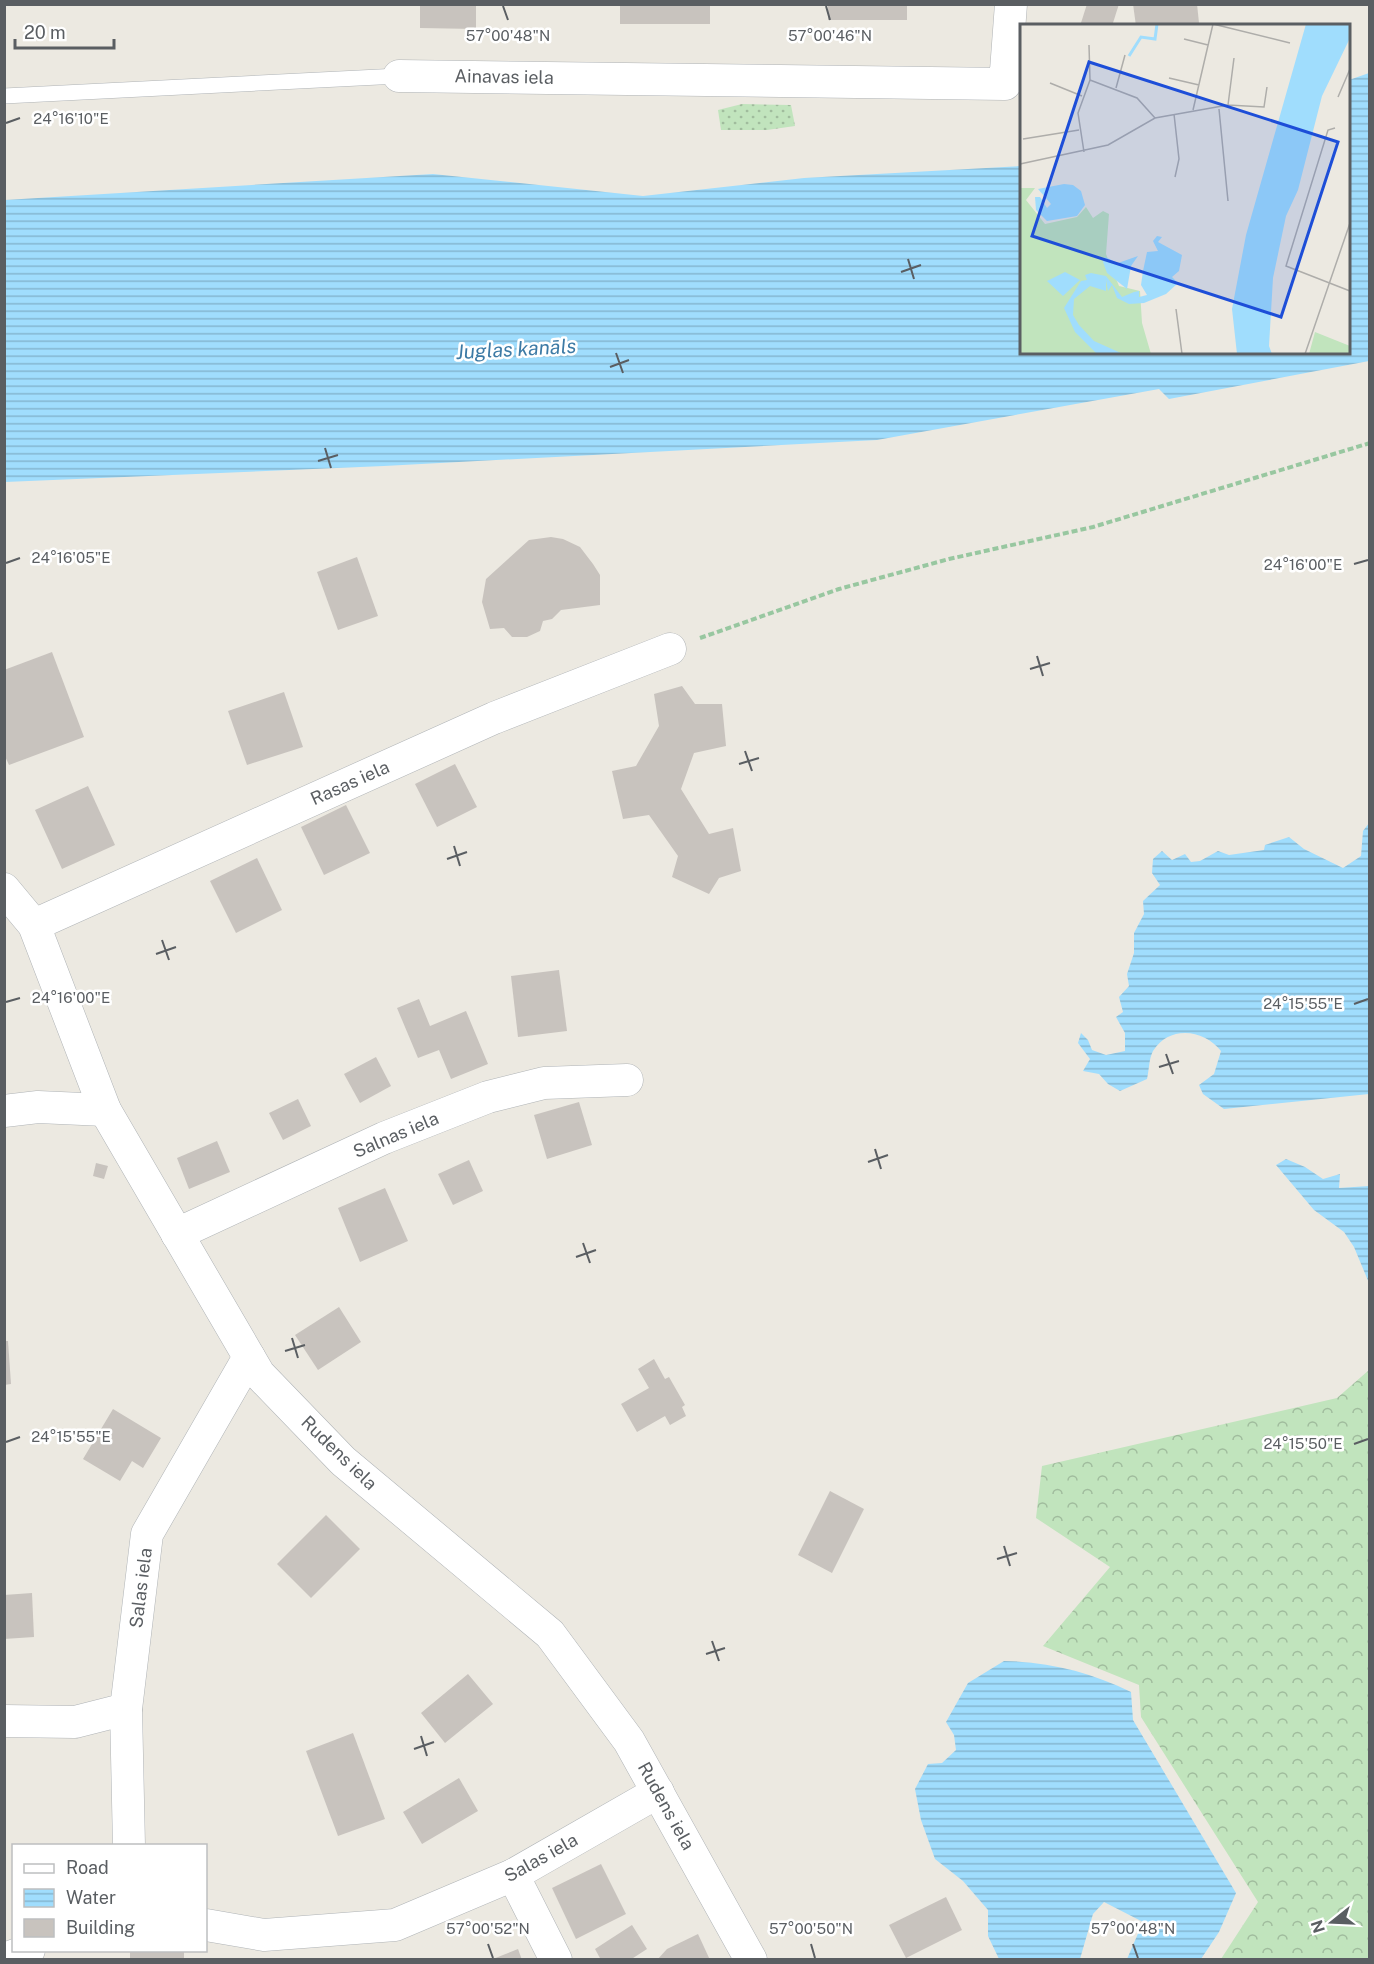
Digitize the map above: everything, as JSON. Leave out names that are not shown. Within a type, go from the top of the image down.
[{"type":"street","name":"Ainavas iela","points":[[399,76],[1005,84],[1011,4]]},
{"type":"street","name":"Rasas iela","points":[[34,926],[494,718],[670,649]]},
{"type":"street","name":"Rudens iela","points":[[4,889],[34,926],[105,1110],[259,1374],[343,1461],[550,1634],[629,1741],[752,1959]]},
{"type":"street","name":"Salnas iela","points":[[177,1234],[384,1138],[488,1097],[544,1083],[627,1080]]},
{"type":"street","points":[[4,1111],[38,1107],[105,1110]]},
{"type":"street","name":"Salas iela","points":[[129,1844],[126,1710],[147,1534],[249,1357]]},
{"type":"street","points":[[4,1721],[75,1722],[126,1710]]},
{"type":"street","name":"Salas iela","points":[[207,1925],[263,1947],[395,1925],[513,1875],[658,1792]]},
{"type":"street","points":[[513,1875],[556,1959]]},
{"type":"street","points":[[4,1959],[23,1952]]},
{"type":"lane","name":"Ainavas iela","points":[[4,96],[399,76]]},
{"type":"path","points":[[670,649],[839,589],[949,559],[1093,526],[1370,442]]},
{"type":"green space","points":[[742,104],[791,105],[795,126],[767,130],[721,130],[718,110]]},
{"type":"green space","points":[[1369,1370],[1369,1959],[1221,1959],[1258,1902],[1141,1717],[1139,1685],[1043,1646],[1110,1567],[1036,1518],[1042,1466],[1337,1398]]},
{"type":"water","name":"Juglas kanāls","points":[[1369,73],[1369,361],[1169,399],[1159,389],[877,440],[384,466],[5,482],[5,200],[433,174],[643,196],[804,178],[1020,166],[1020,354],[1350,354],[1350,80]]},
{"type":"water","points":[[1369,823],[1369,1094],[1224,1109],[1203,1094],[1199,1085],[1214,1074],[1221,1051],[1205,1038],[1187,1033],[1168,1037],[1160,1043],[1153,1051],[1147,1079],[1120,1091],[1108,1084],[1099,1074],[1083,1071],[1090,1059],[1078,1043],[1081,1033],[1088,1040],[1092,1050],[1106,1055],[1125,1051],[1125,1033],[1116,1017],[1123,1012],[1119,997],[1129,986],[1127,974],[1134,953],[1134,933],[1144,914],[1143,901],[1160,885],[1152,873],[1153,859],[1162,851],[1172,860],[1185,854],[1191,862],[1200,861],[1218,851],[1229,855],[1264,850],[1265,845],[1289,837],[1304,849],[1343,868],[1361,856],[1363,831]]},
{"type":"water","points":[[1286,1159],[1305,1167],[1323,1179],[1340,1174],[1339,1188],[1369,1186],[1369,1283],[1354,1247],[1344,1232],[1314,1210],[1276,1165]]},
{"type":"water","points":[[1004,1661],[1037,1663],[1069,1669],[1131,1692],[1133,1720],[1236,1893],[1219,1932],[1201,1959],[1127,1959],[1143,1922],[1104,1902],[1093,1914],[1080,1959],[999,1959],[988,1936],[988,1910],[963,1881],[935,1859],[921,1820],[915,1789],[928,1764],[942,1763],[956,1750],[954,1735],[946,1722],[968,1683]]},
{"type":"building","points":[[420,4],[476,4],[476,29],[420,28]]},
{"type":"building","points":[[620,4],[710,4],[710,24],[620,24]]},
{"type":"building","points":[[828,4],[907,4],[907,20],[828,20]]},
{"type":"building","points":[[1087,4],[1119,4],[1113,24],[1081,24]]},
{"type":"building","points":[[1133,4],[1197,4],[1199,23],[1136,24]]},
{"type":"building","points":[[551,537],[563,539],[580,547],[593,564],[600,575],[600,605],[561,610],[552,619],[543,621],[540,631],[527,637],[512,637],[504,628],[490,629],[482,602],[486,579],[529,540]]},
{"type":"building","points":[[357,557],[378,616],[338,630],[317,572]]},
{"type":"building","points":[[52,652],[84,737],[9,765],[4,754],[4,670]]},
{"type":"building","points":[[682,686],[695,704],[722,704],[726,746],[694,753],[681,789],[709,834],[733,828],[741,871],[719,878],[709,894],[672,877],[678,856],[649,815],[623,819],[612,771],[636,766],[659,726],[654,694]]},
{"type":"building","points":[[284,692],[303,747],[247,765],[228,711]]},
{"type":"building","points":[[455,764],[477,807],[437,827],[415,784]]},
{"type":"building","points":[[88,786],[115,845],[62,869],[35,810]]},
{"type":"building","points":[[346,805],[370,853],[324,875],[301,827]]},
{"type":"building","points":[[257,858],[282,910],[236,933],[210,881]]},
{"type":"building","points":[[559,970],[567,1031],[518,1037],[511,976]]},
{"type":"building","points":[[419,999],[430,1026],[466,1011],[488,1064],[451,1079],[439,1050],[418,1058],[397,1008]]},
{"type":"building","points":[[376,1057],[391,1086],[360,1103],[344,1074]]},
{"type":"building","points":[[298,1099],[311,1126],[283,1140],[269,1113]]},
{"type":"building","points":[[579,1102],[592,1145],[547,1159],[534,1115]]},
{"type":"building","points":[[217,1141],[230,1172],[189,1189],[177,1158]]},
{"type":"building","points":[[469,1160],[483,1191],[453,1205],[438,1174]]},
{"type":"building","points":[[96,1163],[108,1166],[104,1179],[93,1176]]},
{"type":"building","points":[[385,1188],[408,1241],[360,1262],[338,1208]]},
{"type":"building","points":[[339,1307],[361,1342],[318,1370],[295,1335]]},
{"type":"building","points":[[4,1341],[8,1341],[11,1384],[4,1385]]},
{"type":"building","points":[[654,1359],[665,1379],[669,1377],[685,1405],[682,1407],[686,1416],[670,1425],[665,1416],[637,1432],[621,1404],[649,1388],[638,1369]]},
{"type":"building","points":[[113,1409],[161,1438],[143,1468],[132,1461],[120,1481],[83,1459]]},
{"type":"building","points":[[830,1491],[864,1509],[832,1573],[798,1555]]},
{"type":"building","points":[[326,1515],[360,1549],[311,1598],[277,1564]]},
{"type":"building","points":[[32,1593],[34,1637],[4,1639],[4,1595]]},
{"type":"building","points":[[468,1674],[493,1704],[445,1743],[421,1713]]},
{"type":"building","points":[[353,1733],[385,1819],[338,1836],[306,1751]]},
{"type":"building","points":[[459,1778],[478,1811],[422,1844],[403,1812]]},
{"type":"building","points":[[601,1864],[626,1914],[576,1939],[552,1888]]},
{"type":"building","points":[[946,1897],[962,1930],[906,1958],[889,1925]]},
{"type":"building","points":[[632,1925],[647,1949],[630,1960],[601,1960],[595,1949]]},
{"type":"building","points":[[698,1934],[710,1960],[657,1960],[667,1949]]},
{"type":"building","points":[[518,1949],[522,1960],[493,1960],[493,1959]]},
{"type":"building","points":[[130,1952],[184,1952],[184,1960],[130,1960]]}]
